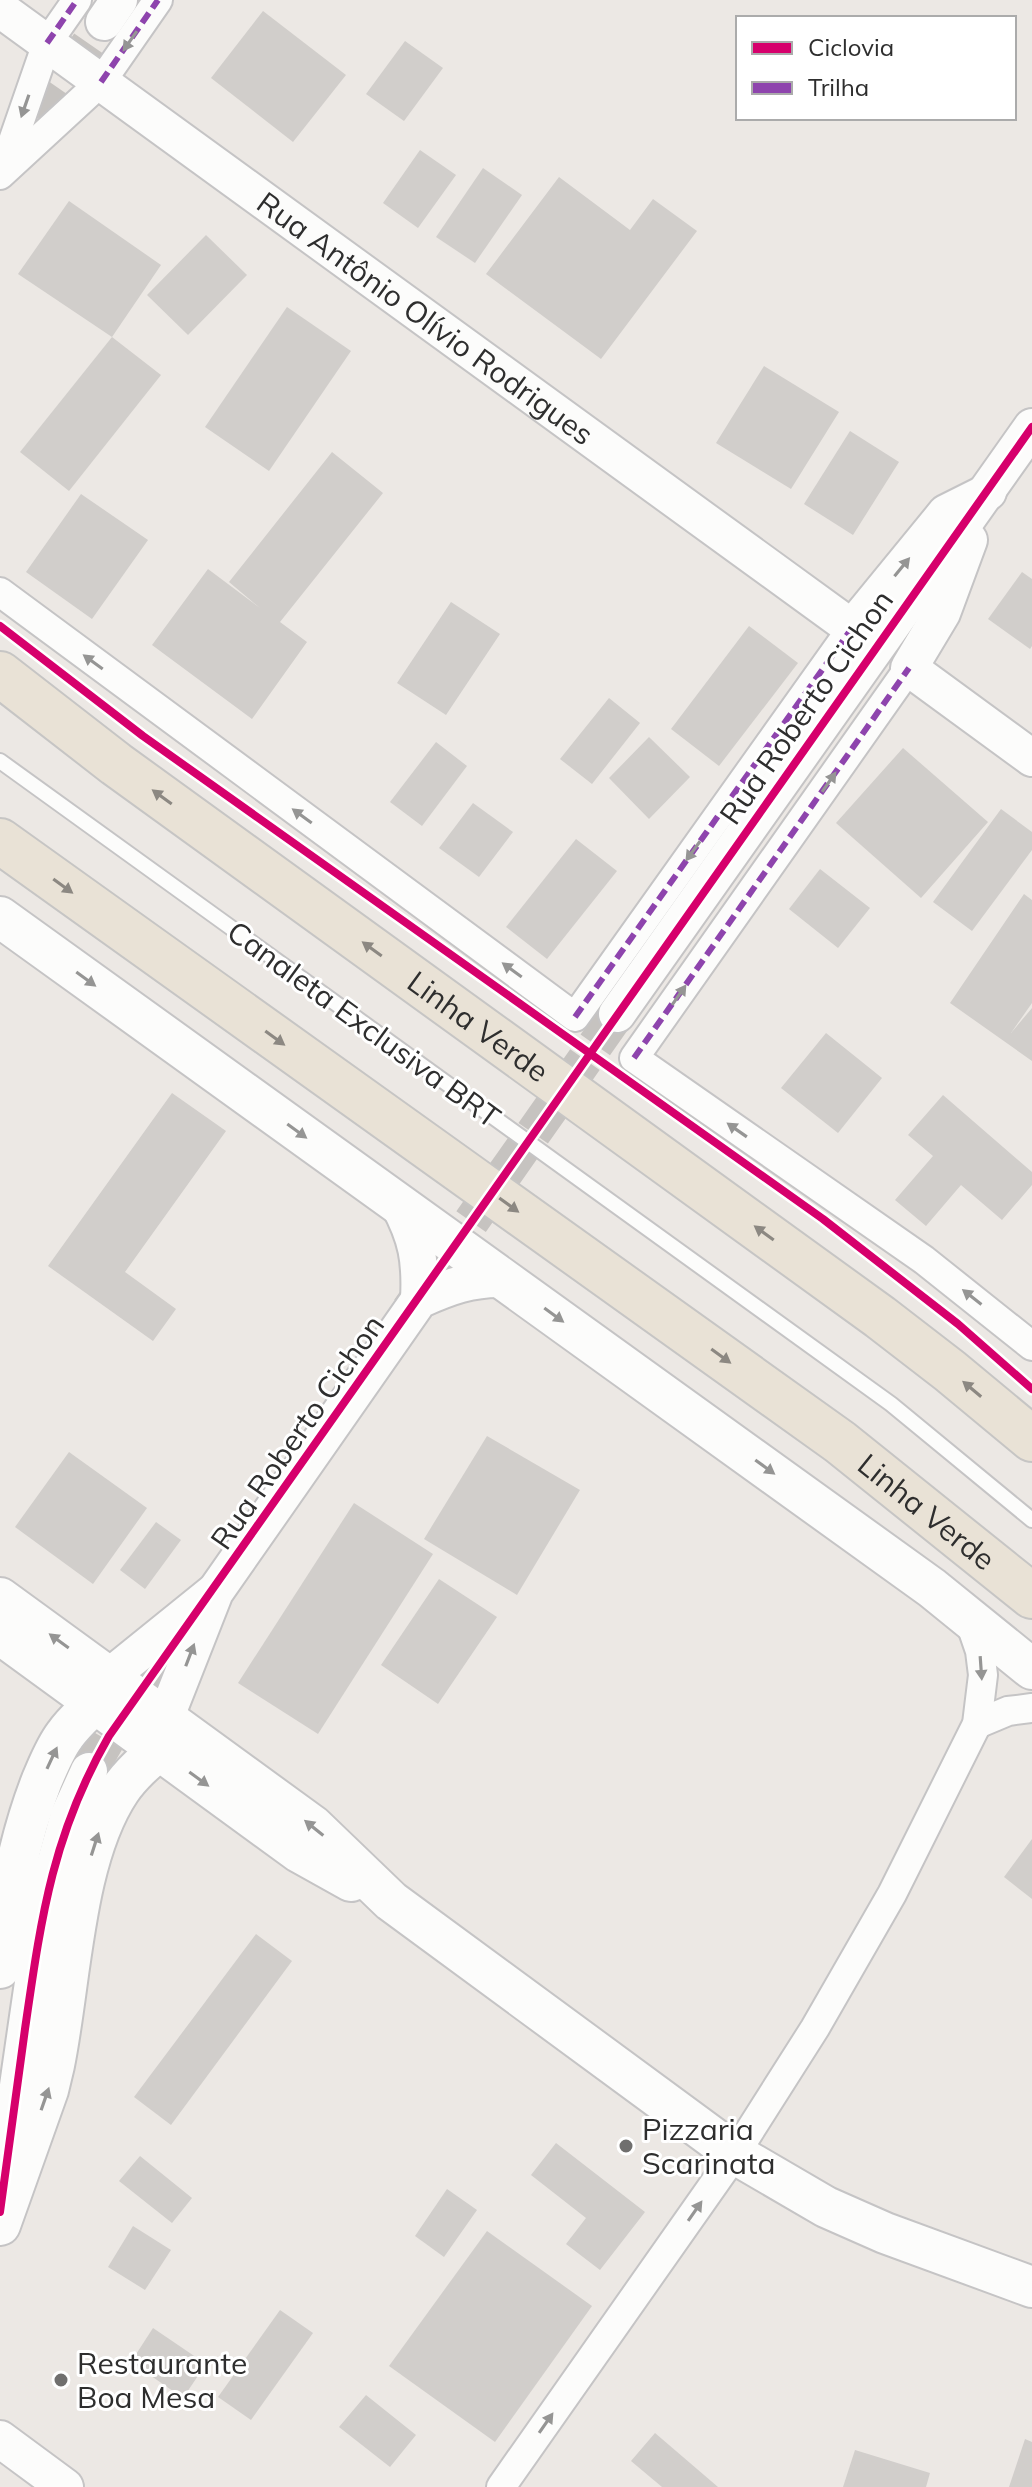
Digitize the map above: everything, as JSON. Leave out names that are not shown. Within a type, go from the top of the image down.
[{"type":"highway","name":"Linha Verde","points":[[0,674],[128,772],[880,1317],[1032,1439]]},
{"type":"highway","name":"Linha Verde","points":[[0,841],[828,1433],[1032,1596]]},
{"type":"main road","name":"Linha Verde","points":[[0,917],[967,1615],[1032,1669]]},
{"type":"main road","points":[[0,1598],[102,1690],[162,1734],[299,1852],[391,1901],[735,2154],[826,2207],[885,2233],[1032,2287]]},
{"type":"main road","points":[[0,1634],[102,1690]]},
{"type":"main road","points":[[0,1968],[13,1873],[33,1804],[57,1747],[102,1690]]},
{"type":"main road","points":[[0,2225],[48,2090],[80,1908],[96,1837],[120,1789],[162,1734]]},
{"type":"street","points":[[2,172],[101,82],[158,0]]},
{"type":"street","points":[[2,172],[47,43],[100,7]]},
{"type":"street","name":"Rua Antônio Olívio Rodrigues","points":[[0,9],[852,628]]},
{"type":"street","name":"Rua Roberto Cichon","points":[[617,1014],[1032,427]]},
{"type":"street","points":[[0,592],[575,1017],[852,628],[946,513],[988,492]]},
{"type":"street","name":"Rua Roberto Cichon","points":[[909,668],[942,613],[988,492]]},
{"type":"street","points":[[1032,758],[909,668],[634,1058],[924,1260],[1032,1346]]},
{"type":"street","name":"Rua Roberto Cichon","points":[[102,1690],[215,1592],[419,1300],[421,1273],[418,1250],[398,1203]]},
{"type":"street","name":"Rua Roberto Cichon","points":[[419,1300],[463,1282],[481,1278],[503,1279]]},
{"type":"street","name":"Rua Roberto Cichon","points":[[162,1734],[215,1592]]},
{"type":"street","points":[[501,2487],[735,2154],[815,2028],[892,1894],[977,1724],[983,1675],[980,1651],[967,1615]]},
{"type":"street","points":[[977,1724],[1008,1711],[1032,1708]]},
{"type":"street","points":[[0,2212],[45,1900],[69,1815],[89,1771]]},
{"type":"street","points":[[1,2435],[39,2487]]},
{"type":"street","points":[[1,2435],[65,2487]]},
{"type":"lane","name":"Canaleta Exclusiva BRT","points":[[0,761],[891,1404],[1032,1520]]},
{"type":"building","points":[[263,11],[346,75],[293,142],[211,78]]},
{"type":"building","points":[[405,41],[443,68],[404,121],[366,94]]},
{"type":"building","points":[[420,150],[456,175],[418,228],[383,203]]},
{"type":"building","points":[[483,168],[522,195],[475,263],[436,237]]},
{"type":"building","points":[[559,177],[630,230],[653,199],[697,231],[601,359],[486,274]]},
{"type":"building","points":[[69,201],[161,265],[112,337],[18,274]]},
{"type":"building","points":[[206,235],[247,275],[188,335],[147,295]]},
{"type":"building","points":[[287,307],[351,351],[269,471],[205,427]]},
{"type":"building","points":[[112,337],[161,375],[69,491],[20,452]]},
{"type":"building","points":[[764,366],[839,412],[791,489],[716,443]]},
{"type":"building","points":[[850,431],[899,462],[853,535],[804,504]]},
{"type":"building","points":[[332,452],[383,493],[280,622],[307,642],[252,719],[152,645],[208,569],[260,608],[229,582]]},
{"type":"building","points":[[81,494],[148,540],[92,619],[26,572]]},
{"type":"building","points":[[1022,572],[1032,579],[1030,649],[988,619]]},
{"type":"building","points":[[451,602],[500,634],[446,715],[397,683]]},
{"type":"building","points":[[749,626],[798,663],[719,766],[671,729]]},
{"type":"building","points":[[609,698],[640,723],[592,784],[560,759]]},
{"type":"building","points":[[649,737],[690,777],[649,819],[609,778]]},
{"type":"building","points":[[436,742],[467,766],[422,826],[390,802]]},
{"type":"building","points":[[903,748],[988,822],[921,898],[836,823]]},
{"type":"building","points":[[473,803],[513,832],[479,877],[439,848]]},
{"type":"building","points":[[1001,809],[1032,832],[1032,850],[972,931],[933,902]]},
{"type":"building","points":[[576,839],[617,871],[547,959],[506,927]]},
{"type":"building","points":[[820,869],[870,908],[838,948],[789,909]]},
{"type":"building","points":[[1024,894],[1032,900],[1032,1003],[1011,1033],[1032,1008],[1032,1061],[950,1003]]},
{"type":"building","points":[[826,1033],[882,1078],[838,1133],[781,1088]]},
{"type":"building","points":[[172,1093],[226,1131],[125,1272],[176,1309],[153,1341],[48,1266]]},
{"type":"building","points":[[943,1095],[1032,1172],[1032,1185],[1002,1220],[961,1185],[926,1226],[895,1200],[933,1156],[908,1135]]},
{"type":"building","points":[[487,1436],[580,1490],[517,1595],[424,1539]]},
{"type":"building","points":[[69,1452],[147,1508],[93,1584],[15,1527]]},
{"type":"building","points":[[354,1503],[433,1554],[318,1734],[238,1683]]},
{"type":"building","points":[[156,1522],[181,1540],[145,1589],[120,1570]]},
{"type":"building","points":[[439,1579],[497,1617],[438,1704],[381,1665]]},
{"type":"building","points":[[1032,1839],[1032,1899],[1004,1877]]},
{"type":"building","points":[[256,1934],[292,1961],[171,2125],[134,2097]]},
{"type":"building","points":[[556,2143],[645,2212],[600,2270],[566,2244],[586,2218],[531,2175]]},
{"type":"building","points":[[140,2156],[192,2198],[172,2223],[119,2181]]},
{"type":"building","points":[[447,2189],[477,2210],[444,2257],[415,2236]]},
{"type":"building","points":[[133,2226],[171,2250],[145,2290],[108,2267]]},
{"type":"building","points":[[487,2231],[592,2306],[495,2442],[389,2366]]},
{"type":"building","points":[[280,2310],[313,2333],[251,2420],[218,2397]]},
{"type":"building","points":[[153,2328],[206,2364],[183,2398],[131,2362]]},
{"type":"building","points":[[366,2395],[416,2435],[390,2467],[339,2427]]},
{"type":"building","points":[[655,2433],[718,2487],[662,2487],[631,2461]]},
{"type":"building","points":[[1025,2439],[1032,2442],[1032,2487],[1009,2487]]},
{"type":"building","points":[[855,2450],[930,2473],[926,2487],[843,2487]]},
{"type":"tunnel","points":[[7,162],[104,22]]},
{"type":"tunnel","points":[[409,1310],[617,1014]]},
{"type":"tunnel","points":[[89,1771],[109,1736],[195,1613]]},
{"type":"marked path","points":[[47,43],[77,0]]},
{"type":"marked path","points":[[101,82],[158,0]]},
{"type":"marked path","points":[[575,1017],[852,628]]},
{"type":"marked path","points":[[634,1058],[909,668]]},
{"type":"cycle path","points":[[0,2212],[31,1989],[52,1878],[74,1808],[109,1736],[1032,427]]},
{"type":"cycle path","points":[[0,626],[143,736],[823,1219],[958,1324],[1032,1389]]},
{"type":"place","name":"Pizzaria Scarinata","points":[[626,2146]]},
{"type":"place","name":"Restaurante Boa Mesa","points":[[61,2380]]}]
